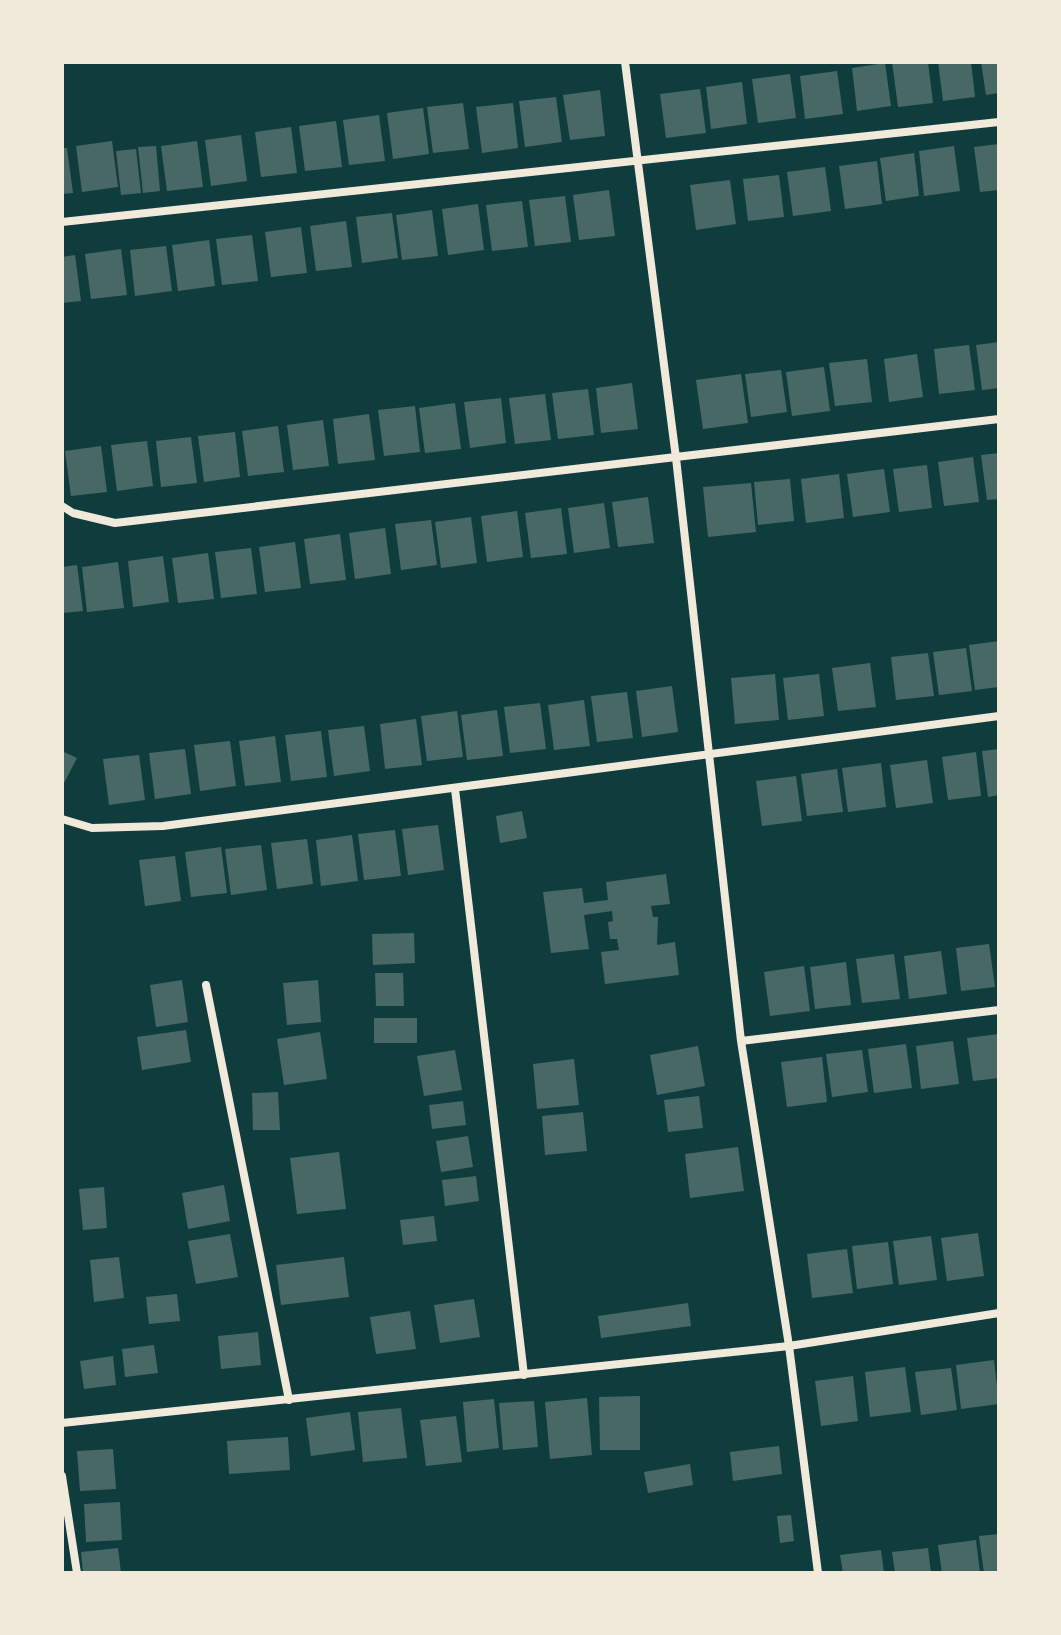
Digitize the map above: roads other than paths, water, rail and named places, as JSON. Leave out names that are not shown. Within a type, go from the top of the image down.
[{"type":"street","points":[[625,62],[676,458],[741,1041],[789,1346],[818,1573]]},
{"type":"street","points":[[62,222],[999,122]]},
{"type":"street","points":[[62,506],[73,513],[115,523],[999,419]]},
{"type":"street","points":[[62,819],[92,828],[163,826],[999,716]]},
{"type":"street","points":[[455,789],[524,1375]]},
{"type":"street","points":[[206,985],[289,1400]]},
{"type":"street","points":[[741,1041],[999,1010]]},
{"type":"street","points":[[62,1423],[789,1346],[999,1313]]},
{"type":"street","points":[[62,1476],[77,1573]]}]
